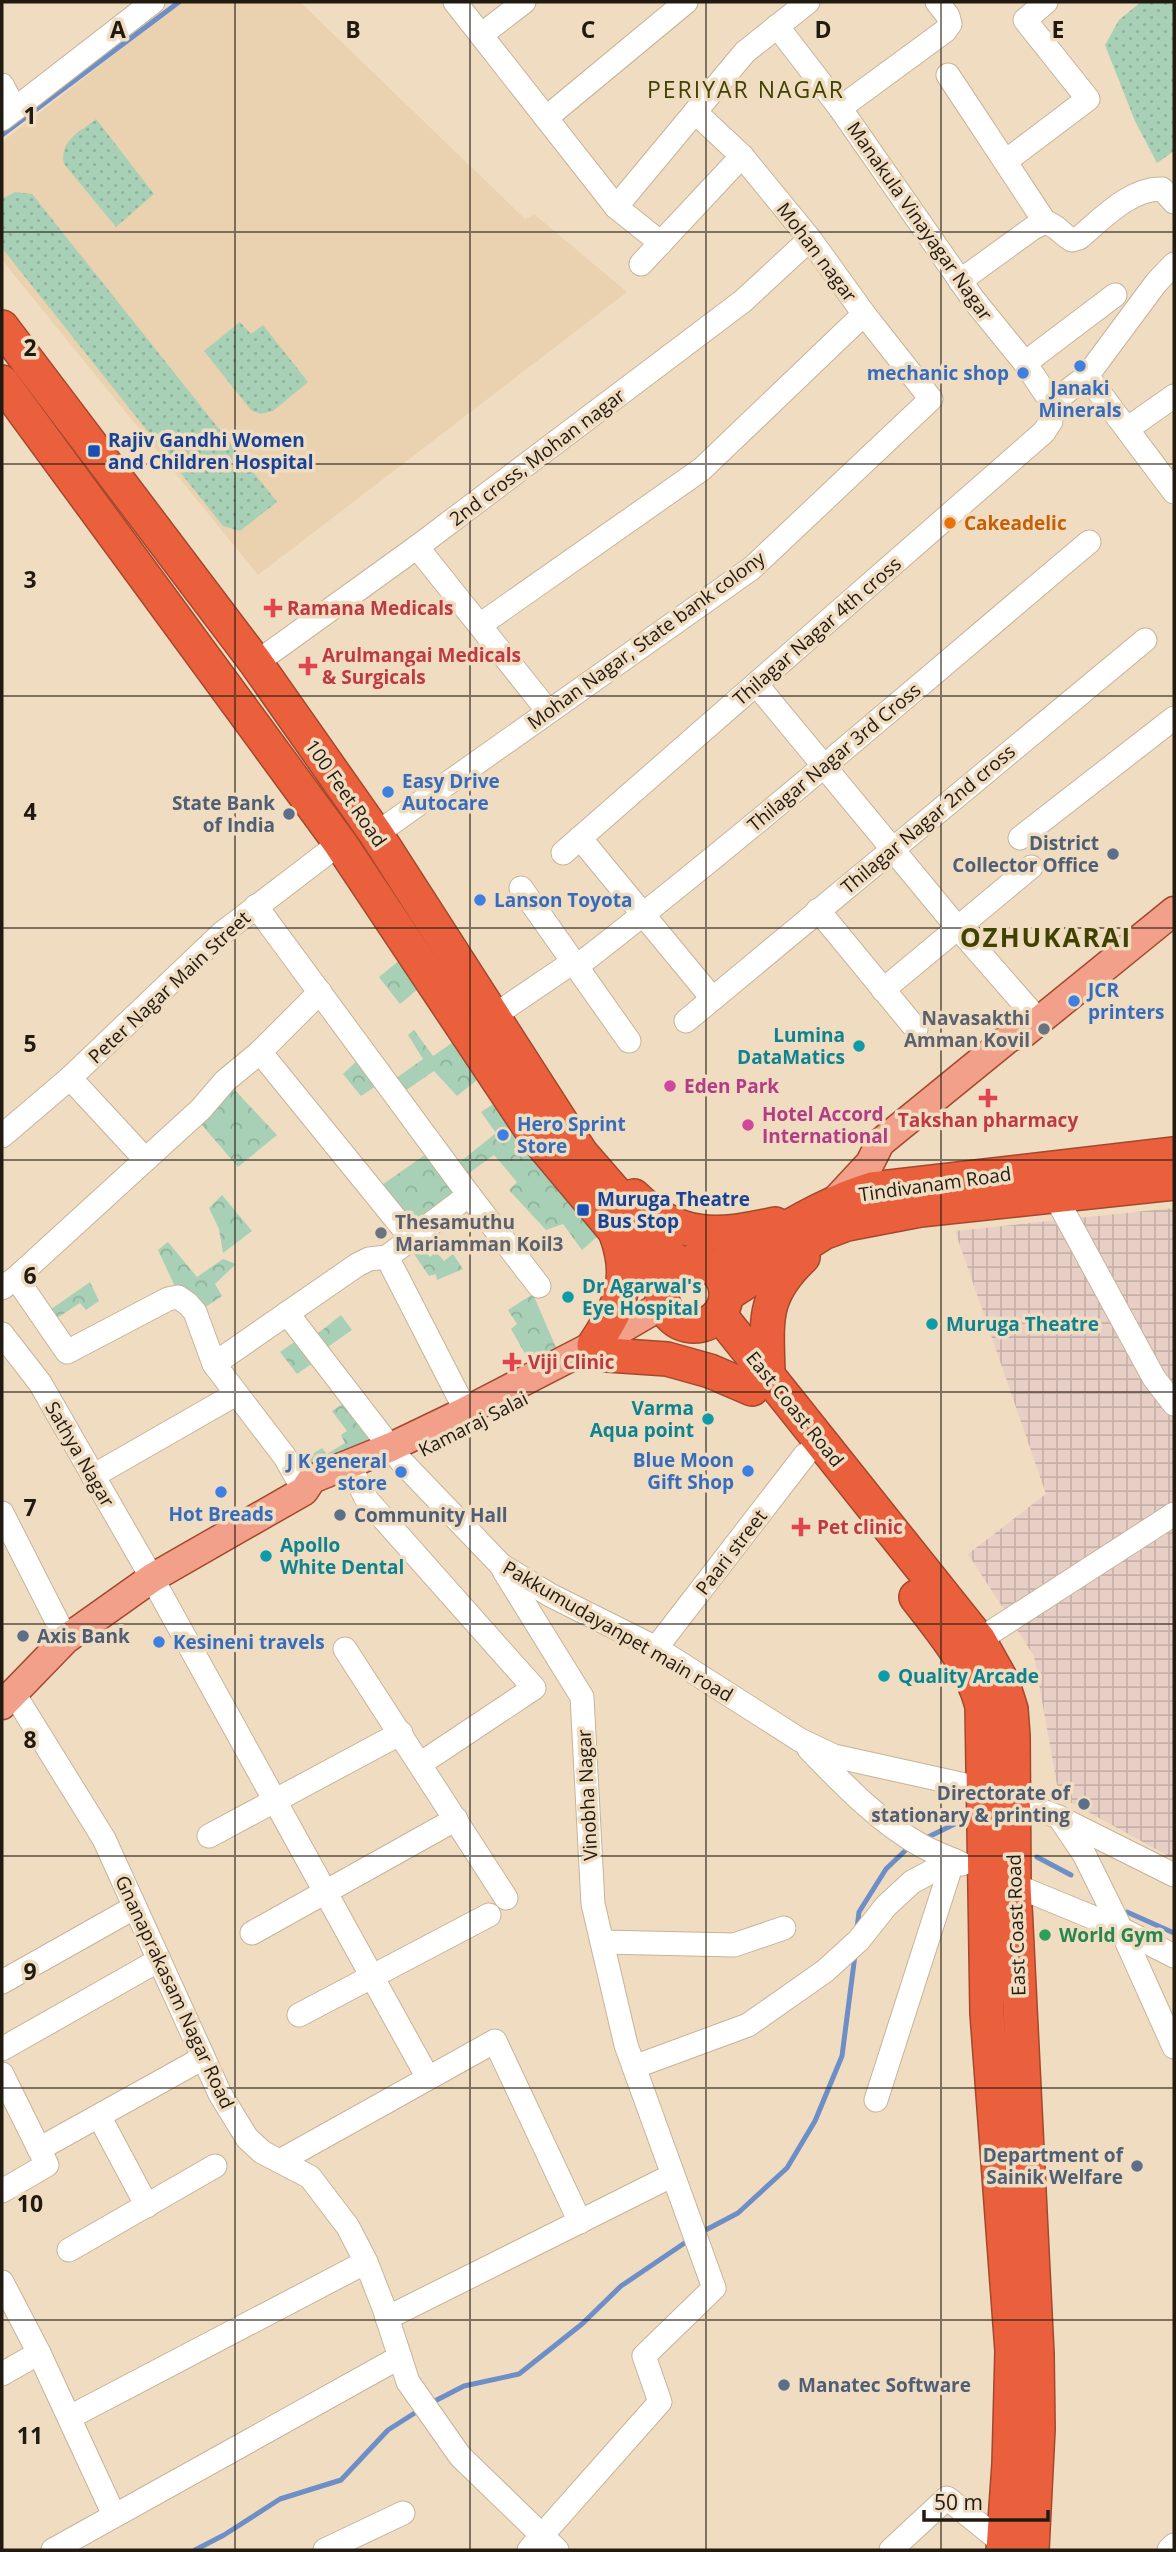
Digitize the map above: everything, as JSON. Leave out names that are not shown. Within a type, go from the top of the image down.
[{"type":"highway","name":"100 Feet Road","points":[[2,327],[256,663],[376,834],[581,1153],[692,1297]]},
{"type":"highway","name":"100 Feet Road","points":[[2,382],[340,843],[536,1137],[614,1230],[692,1297]]},
{"type":"highway","points":[[581,1153],[603,1166],[652,1214],[684,1228],[707,1234],[739,1233],[779,1223],[825,1221],[1174,1183]]},
{"type":"highway","name":"Tindivanam Road","points":[[692,1297],[825,1221],[872,1189],[1174,1154]]},
{"type":"highway","points":[[614,1230],[622,1252],[624,1287],[601,1350],[667,1359],[760,1382],[767,1317],[774,1292],[788,1272],[811,1250],[825,1221]]},
{"type":"highway","name":"East Coast Road","points":[[692,1297],[760,1382],[979,1640],[1002,1681],[1011,1709],[1013,1736],[998,1794]]},
{"type":"highway","name":"East Coast Road","points":[[760,1382],[805,1455],[967,1666],[978,1689],[982,1706],[998,1794],[999,1879],[987,2013],[1012,2351],[1009,2464],[1013,2548]]},
{"type":"main road","points":[[825,1221],[870,1163],[890,1154],[1019,1049],[1032,1027],[1174,911]]},
{"type":"main road","name":"Kamaraj Salai","points":[[8,1698],[66,1639],[152,1578],[304,1491],[312,1479],[396,1454],[601,1350],[692,1297]]},
{"type":"main road","name":"Kamaraj Salai","points":[[304,1491],[318,1496],[356,1480],[466,1411],[601,1350]]},
{"type":"street","points":[[2,85],[8,114],[153,2]]},
{"type":"street","points":[[455,2],[615,207],[661,243]]},
{"type":"street","points":[[481,35],[524,2]]},
{"type":"street","points":[[546,118],[686,2]]},
{"type":"street","points":[[615,207],[745,52],[808,2]]},
{"type":"street","points":[[839,108],[945,31],[950,24],[948,16],[937,2]]},
{"type":"street","points":[[1006,161],[1088,99],[1025,20],[1046,2]]},
{"type":"street","name":"Manakula Vinayagar Nagar","points":[[777,26],[839,108],[960,281],[1025,363],[1051,412]]},
{"type":"street","points":[[948,75],[1045,222],[1052,224],[1065,237],[1072,240],[1079,238],[1128,199],[1154,189],[1168,195]]},
{"type":"street","name":"Mohan nagar","points":[[695,112],[742,156],[810,239],[864,314],[931,398]]},
{"type":"street","points":[[641,264],[742,156]]},
{"type":"street","points":[[960,281],[1045,222]]},
{"type":"street","name":"2nd cross, Mohan nagar","points":[[256,663],[417,547],[743,302],[810,239]]},
{"type":"street","name":"Thilagar Nagar 4th cross","points":[[563,853],[1044,432],[1051,412],[1087,376],[1156,283],[1174,264]]},
{"type":"street","points":[[1025,363],[1115,295]]},
{"type":"street","points":[[480,625],[702,469],[864,314]]},
{"type":"street","points":[[1087,376],[1174,492]]},
{"type":"street","points":[[1126,429],[1174,396]]},
{"type":"street","name":"Mohan Nagar, State bank colony","points":[[376,834],[752,568],[931,398]]},
{"type":"street","name":"Thilagar Nagar 3rd Cross","points":[[492,1017],[574,965],[642,916],[1088,542]]},
{"type":"street","points":[[417,547],[548,711]]},
{"type":"street","name":"Thilagar Nagar 2nd cross","points":[[686,1021],[1145,640]]},
{"type":"street","points":[[756,684],[957,927],[1032,1027]]},
{"type":"street","points":[[1020,838],[1174,718]]},
{"type":"street","points":[[580,838],[712,999]]},
{"type":"street","name":"Peter Nagar Main Street","points":[[2,1136],[70,1078],[221,934],[340,843]]},
{"type":"street","points":[[883,990],[1031,867]]},
{"type":"street","points":[[521,888],[629,1041]]},
{"type":"street","points":[[257,906],[539,1286]]},
{"type":"street","points":[[818,910],[916,1029]]},
{"type":"street","points":[[304,1491],[285,1457],[214,1364],[195,1312],[188,1304],[178,1297],[168,1299],[66,1352],[9,1283],[201,1109],[225,1081],[260,1052],[320,992]]},
{"type":"street","points":[[260,1052],[412,1239]]},
{"type":"street","points":[[70,1078],[145,1159]]},
{"type":"street","points":[[214,1364],[357,1265],[369,1259],[387,1257],[469,1195]]},
{"type":"street","points":[[1055,1196],[1154,1378],[1174,1404]]},
{"type":"street","points":[[387,1257],[466,1411]]},
{"type":"street","name":"Pakkumudayanpet main road","points":[[288,1313],[396,1454],[500,1565],[550,1595],[656,1648],[800,1740]]},
{"type":"street","name":"Sathya Nagar","points":[[2,1334],[40,1383],[152,1578],[428,2078]]},
{"type":"street","points":[[93,1476],[236,1394]]},
{"type":"street","name":"Paari street","points":[[656,1648],[805,1455]]},
{"type":"street","points":[[356,1480],[367,1500],[534,1688],[421,1763]]},
{"type":"street","points":[[2,1513],[66,1639]]},
{"type":"street","points":[[979,1640],[1174,1514]]},
{"type":"street","name":"Vinobha Nagar","points":[[500,1565],[582,1697],[593,1904],[626,2045],[714,2288],[644,2356],[660,2402],[543,2545]]},
{"type":"street","points":[[345,1649],[506,1898]]},
{"type":"street","name":"Gnanaprakasam Nagar Road","points":[[8,1698],[104,1839],[220,2094],[247,2138],[262,2152],[310,2176],[348,2227],[366,2262],[408,2382],[460,2456],[543,2545]]},
{"type":"street","points":[[209,1836],[401,1732]]},
{"type":"street","points":[[800,1740],[834,1756],[998,1794],[1059,1817],[1174,1875]]},
{"type":"street","points":[[800,1740],[843,1785],[917,1843],[1121,1929],[1174,1956]]},
{"type":"street","points":[[1059,1817],[1084,1854],[1174,2047]]},
{"type":"street","points":[[252,1933],[456,1819]]},
{"type":"street","points":[[634,2067],[748,2025],[825,1971],[859,1940],[886,1906],[912,1882],[953,1860]]},
{"type":"street","points":[[876,2100],[953,1860]]},
{"type":"street","points":[[2,1982],[135,1907]]},
{"type":"street","points":[[299,2015],[489,1915]]},
{"type":"street","points":[[602,1942],[734,1945],[784,1928]]},
{"type":"street","points":[[2,2049],[159,1960]]},
{"type":"street","points":[[280,2161],[495,2041],[580,2222]]},
{"type":"street","points":[[39,2149],[203,2057]]},
{"type":"street","points":[[2,2074],[47,2165],[2,2192]]},
{"type":"street","points":[[99,2116],[147,2206]]},
{"type":"street","points":[[69,2250],[215,2166]]},
{"type":"street","points":[[387,2318],[673,2175]]},
{"type":"street","points":[[71,2417],[366,2262]]},
{"type":"street","points":[[2,2282],[71,2417],[114,2515]]},
{"type":"street","points":[[2,2374],[39,2353]]},
{"type":"street","points":[[52,2550],[400,2357]]},
{"type":"street","points":[[891,2550],[947,2498],[1013,2548]]},
{"type":"street","points":[[325,2550],[403,2514]]},
{"type":"street","points":[[1169,2550],[1174,2545]]},
{"type":"shaded area","points":[[182,2],[300,2],[525,219],[535,215],[627,292],[258,575],[2,260],[2,142]]},
{"type":"shaded area","points":[[1174,1208],[1174,1859],[1059,1796],[1034,1656],[968,1554],[1046,1494],[955,1231]]},
{"type":"green space","points":[[1141,2],[1174,2],[1174,151],[1157,163],[1135,121],[1105,45],[1119,20]]},
{"type":"green space","points":[[96,119],[154,194],[116,227],[64,164],[65,149],[72,137]]},
{"type":"green space","points":[[15,192],[32,194],[277,502],[240,531],[223,526],[2,248],[2,199]]},
{"type":"green space","points":[[240,322],[251,334],[263,325],[308,382],[273,411],[261,414],[251,410],[204,351]]},
{"type":"green space","points":[[406,955],[425,983],[400,1004],[379,977]]},
{"type":"green space","points":[[414,1030],[433,1056],[462,1036],[487,1072],[457,1096],[434,1071],[402,1093],[392,1081],[423,1059],[408,1035]]},
{"type":"green space","points":[[360,1058],[379,1084],[361,1096],[343,1074]]},
{"type":"green space","points":[[229,1084],[277,1135],[238,1167],[201,1124],[219,1106]]},
{"type":"green space","points":[[503,1098],[607,1228],[582,1250],[563,1224],[546,1230],[509,1190],[517,1182],[494,1155],[462,1178],[455,1166],[496,1133],[481,1112]]},
{"type":"green space","points":[[432,1150],[462,1192],[411,1231],[376,1189]]},
{"type":"green space","points":[[222,1195],[252,1231],[223,1253],[219,1229],[209,1208]]},
{"type":"green space","points":[[168,1242],[197,1277],[223,1259],[236,1264],[215,1284],[222,1296],[201,1310],[177,1291],[158,1250]]},
{"type":"green space","points":[[417,1242],[430,1257],[436,1252],[444,1261],[453,1254],[463,1269],[437,1280],[436,1274],[429,1276],[410,1248]]},
{"type":"green space","points":[[90,1282],[99,1301],[86,1310],[80,1303],[54,1320],[47,1312]]},
{"type":"green space","points":[[533,1294],[557,1350],[532,1366],[511,1329],[517,1324],[508,1310]]},
{"type":"green space","points":[[341,1315],[352,1330],[322,1351],[312,1338]]},
{"type":"green space","points":[[300,1338],[317,1360],[297,1374],[280,1352]]},
{"type":"green space","points":[[350,1399],[383,1443],[300,1478],[293,1466],[322,1448],[327,1454],[345,1443],[341,1435],[347,1431],[332,1411]]},
{"type":"waterway","points":[[2,135],[179,2]]},
{"type":"waterway","points":[[924,1839],[965,1819]]},
{"type":"waterway","points":[[857,1928],[859,1912],[886,1869],[909,1847]]},
{"type":"waterway","points":[[1037,1857],[1071,1875]]},
{"type":"waterway","points":[[1127,1912],[1174,1933]]},
{"type":"waterway","points":[[700,2233],[738,2213],[787,2168],[815,2121],[842,2056],[855,1955]]},
{"type":"waterway","points":[[429,2404],[464,2386],[519,2374],[582,2324],[621,2286],[689,2240]]},
{"type":"waterway","points":[[195,2550],[280,2499],[341,2480],[388,2430],[421,2409]]},
{"type":"place","name":"Janaki Minerals","points":[[1080,366]]},
{"type":"place","name":"mechanic shop","points":[[1023,373]]},
{"type":"place","name":"Rajiv Gandhi Women and Children Hospital","points":[[94,451]]},
{"type":"place","name":"Cakeadelic","points":[[950,523]]},
{"type":"place","name":"Ramana Medicals","points":[[273,608]]},
{"type":"place","name":"Arulmangai Medicals & Surgicals","points":[[308,666]]},
{"type":"place","name":"Easy Drive Autocare","points":[[388,792]]},
{"type":"place","name":"State Bank of India","points":[[289,814]]},
{"type":"place","name":"District Collector Office","points":[[1113,854]]},
{"type":"place","name":"Lanson Toyota","points":[[480,900]]},
{"type":"place","name":"JCR printers","points":[[1074,1001]]},
{"type":"place","name":"Navasakthi Amman Kovil","points":[[1044,1029]]},
{"type":"place","name":"Lumina DataMatics","points":[[859,1046]]},
{"type":"place","name":"Eden Park","points":[[670,1086]]},
{"type":"place","name":"Takshan pharmacy","points":[[988,1098]]},
{"type":"place","name":"Hotel Accord International","points":[[748,1125]]},
{"type":"place","name":"Hero Sprint Store","points":[[503,1135]]},
{"type":"place","name":"Muruga Theatre Bus Stop","points":[[583,1210]]},
{"type":"place","name":"Thesamuthu Mariamman Koil3","points":[[381,1233]]},
{"type":"place","name":"Dr Agarwal's Eye Hospital","points":[[568,1297]]},
{"type":"place","name":"Muruga Theatre","points":[[932,1324]]},
{"type":"place","name":"Viji Clinic","points":[[512,1362]]},
{"type":"place","name":"Varma Aqua point","points":[[708,1419]]},
{"type":"place","name":"Blue Moon Gift Shop","points":[[748,1471]]},
{"type":"place","name":"J K general store","points":[[401,1472]]},
{"type":"place","name":"Hot Breads","points":[[221,1492]]},
{"type":"place","name":"Community Hall","points":[[340,1515]]},
{"type":"place","name":"Pet clinic","points":[[801,1527]]},
{"type":"place","name":"Apollo White Dental","points":[[266,1556]]},
{"type":"place","name":"Axis Bank","points":[[23,1636]]},
{"type":"place","name":"Kesineni travels","points":[[159,1642]]},
{"type":"place","name":"Quality Arcade","points":[[884,1676]]},
{"type":"place","name":"Directorate of stationary & printing","points":[[1084,1804]]},
{"type":"place","name":"World Gym","points":[[1045,1935]]},
{"type":"place","name":"Department of Sainik Welfare","points":[[1137,2166]]},
{"type":"place","name":"Manatec Software","points":[[784,2385]]},
{"type":"district","name":"PERIYAR NAGAR","points":[[746,89]]},
{"type":"district","name":"OZHUKARAI","points":[[1046,937]]}]
